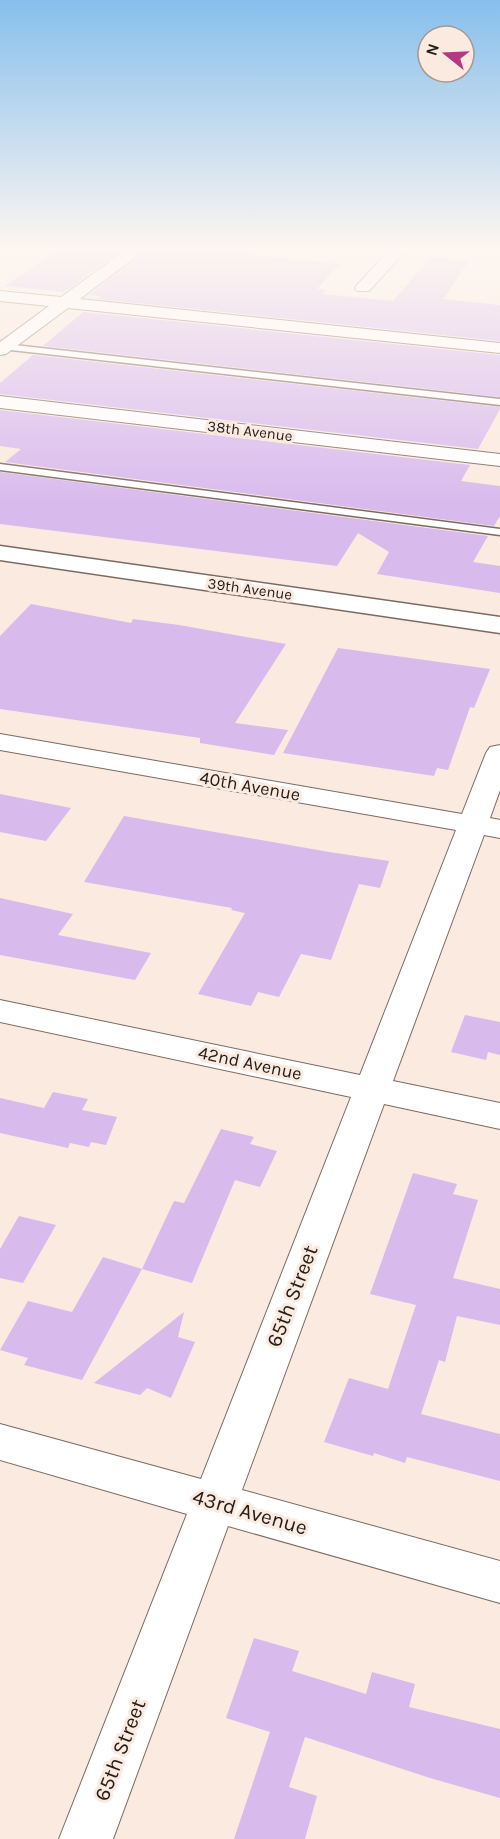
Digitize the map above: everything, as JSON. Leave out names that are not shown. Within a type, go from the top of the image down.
[{"type":"main road","name":"39th Avenue","points":[[0,553],[500,625]]},
{"type":"street","points":[[2,349],[22,334]]},
{"type":"street","points":[[362,334],[500,348]]},
{"type":"street","name":"38th Avenue","points":[[0,402],[500,460]]},
{"type":"street","name":"40th Avenue","points":[[0,742],[485,827]]},
{"type":"street","name":"65th Street","points":[[86,1839],[370,1088],[485,827],[500,753]]},
{"type":"street","name":"42nd Avenue","points":[[0,1011],[500,1116]]},
{"type":"street","name":"43rd Avenue","points":[[0,1442],[500,1582]]},
{"type":"lane","points":[[2,349],[500,402]]},
{"type":"lane","points":[[0,467],[500,532]]},
{"type":"building","points":[[57,334],[295,334],[500,355],[500,397],[43,346]]},
{"type":"building","points":[[431,334],[500,334],[500,341]]},
{"type":"building","points":[[33,355],[500,407],[500,409],[478,449],[0,394],[0,383]]},
{"type":"building","points":[[0,410],[470,465],[461,481],[500,486],[500,516],[494,526],[5,462],[21,449],[0,446]]},
{"type":"building","points":[[0,472],[488,536],[473,562],[500,566],[500,593],[377,574],[389,552],[358,533],[337,566],[0,524]]},
{"type":"building","points":[[31,604],[131,623],[133,619],[179,625],[286,644],[235,723],[288,730],[274,755],[200,743],[200,738],[0,709],[0,636]]},
{"type":"building","points":[[338,648],[490,669],[474,708],[470,707],[448,770],[437,768],[434,776],[283,753]]},
{"type":"building","points":[[0,794],[71,808],[46,841],[0,832]]},
{"type":"building","points":[[124,816],[389,861],[380,888],[359,884],[331,960],[301,954],[279,997],[258,992],[251,1006],[198,994],[245,913],[231,910],[232,908],[84,882]]},
{"type":"building","points":[[0,898],[73,914],[58,935],[151,953],[135,980],[0,955]]},
{"type":"building","points":[[465,1015],[500,1022],[500,1055],[488,1052],[486,1060],[451,1052]]},
{"type":"building","points":[[53,1092],[88,1099],[82,1110],[117,1117],[106,1145],[91,1142],[89,1147],[70,1143],[68,1148],[0,1133],[0,1098],[44,1108]]},
{"type":"building","points":[[221,1129],[254,1137],[250,1144],[277,1151],[260,1187],[235,1180],[192,1283],[142,1269],[174,1201],[184,1203]]},
{"type":"building","points":[[413,1173],[457,1184],[453,1194],[478,1200],[453,1278],[500,1289],[500,1325],[457,1316],[445,1362],[439,1360],[421,1414],[500,1434],[500,1481],[407,1457],[405,1463],[374,1453],[373,1456],[324,1442],[349,1378],[388,1389],[416,1305],[370,1294]]},
{"type":"building","points":[[19,1216],[56,1225],[23,1283],[0,1278],[0,1249]]},
{"type":"building","points":[[103,1257],[142,1269],[82,1380],[24,1365],[28,1358],[0,1350],[28,1301],[72,1312]]},
{"type":"building","points":[[184,1312],[178,1337],[195,1342],[171,1398],[147,1388],[140,1395],[94,1383]]},
{"type":"building","points":[[254,1638],[299,1651],[292,1671],[366,1694],[372,1672],[415,1684],[409,1707],[500,1729],[500,1798],[430,1778],[305,1737],[289,1787],[317,1796],[305,1839],[234,1839],[270,1732],[226,1718]]}]
